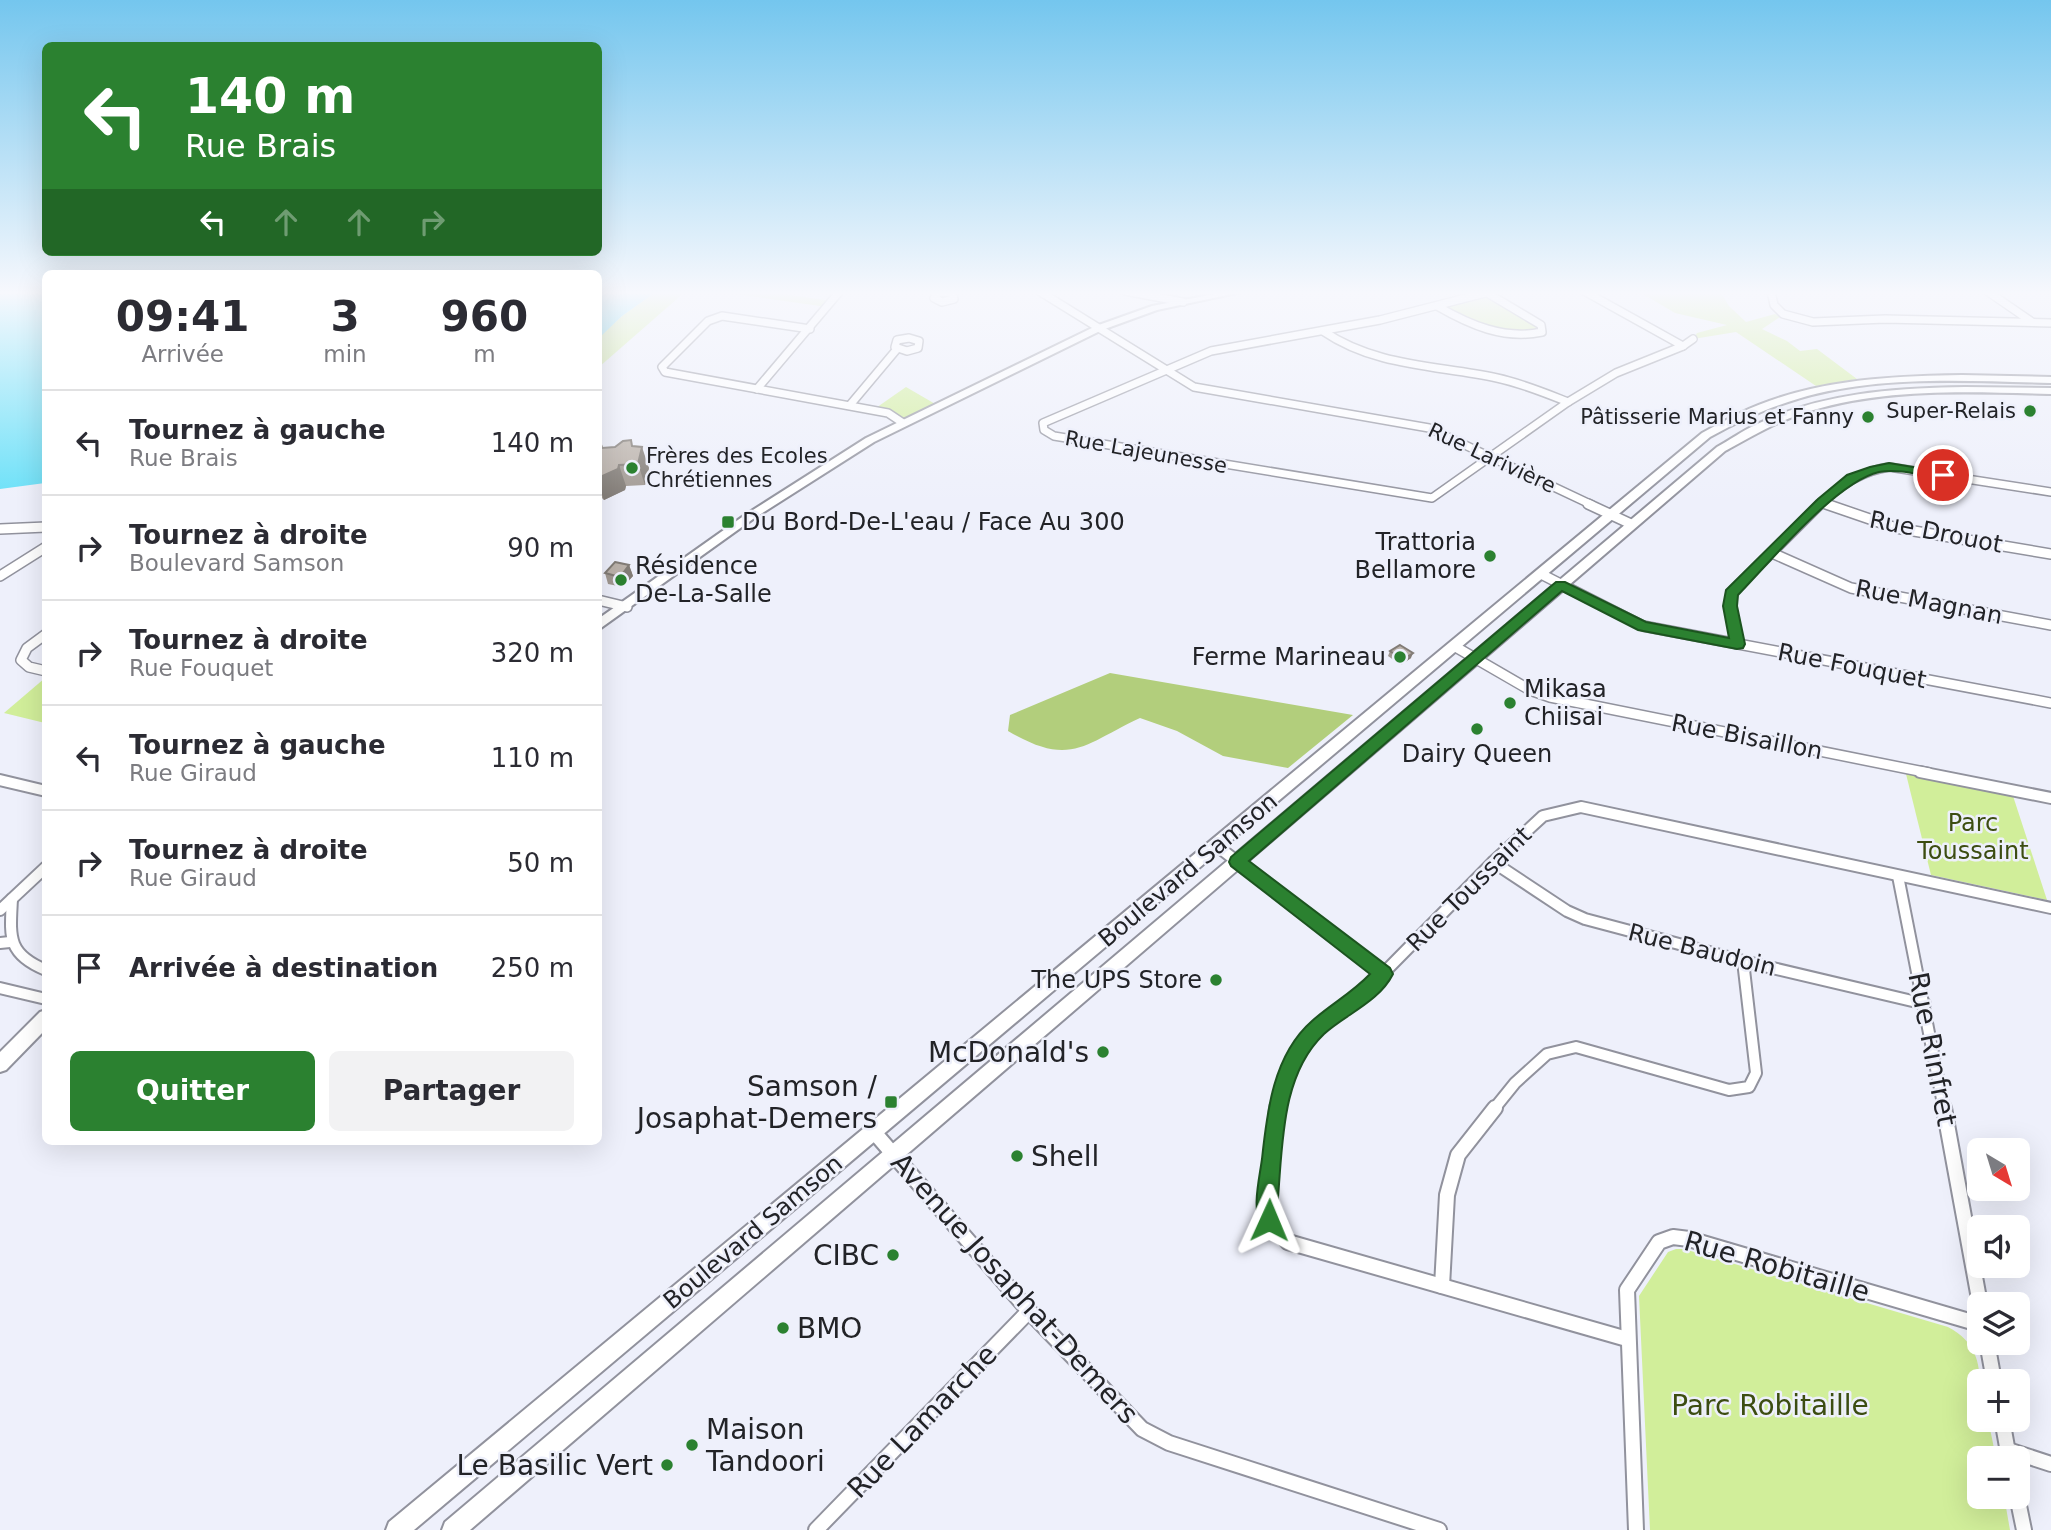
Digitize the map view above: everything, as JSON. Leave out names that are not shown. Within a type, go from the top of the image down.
[{"type":"street","points":[[667,362],[662,367],[665,372],[888,413],[903,423]]},
{"type":"street","points":[[758,389],[781,362]]},
{"type":"street","points":[[850,405],[886,362]]},
{"type":"street","points":[[602,623],[749,517],[870,440],[1027,362]]},
{"type":"street","name":"Rue Larivière","points":[[1155,362],[1194,387],[1418,425],[1493,457],[1632,524]]},
{"type":"street","name":"Rue Lajeunesse","points":[[1182,362],[1043,423],[1044,430],[1068,439],[1423,497],[1440,495],[1568,402],[1616,373],[1642,362]]},
{"type":"street","points":[[1408,362],[1496,378],[1568,402]]},
{"type":"street","name":"Boulevard Samson","points":[[397,1530],[1706,435],[1744,414],[1778,401],[1834,388],[1891,380],[2051,380]]},
{"type":"street","name":"Boulevard Samson","points":[[453,1530],[1721,449],[1754,428],[1793,412],[1850,398],[1891,392],[1948,389],[2051,391]]},
{"type":"street","points":[[1737,644],[1730,606],[1731,593],[1822,502],[1852,478],[1874,469],[1889,467],[2051,492]]},
{"type":"street","name":"Rue Drouot","points":[[1822,502],[1872,522],[1896,528],[2051,554]]},
{"type":"street","points":[[0,529],[42,527]]},
{"type":"street","points":[[0,576],[42,550]]},
{"type":"street","name":"Rue Magnan","points":[[1772,553],[1851,588],[2051,625]]},
{"type":"street","name":"Rue Fouquet","points":[[1541,574],[1643,626],[2051,703]]},
{"type":"street","points":[[602,601],[627,607]]},
{"type":"street","points":[[42,637],[29,645],[22,653],[21,660],[29,667],[42,670]]},
{"type":"street","name":"Rue Bisaillon","points":[[1454,646],[1530,690],[1550,697],[2051,798]]},
{"type":"street","points":[[1,781],[42,790]]},
{"type":"street","name":"Rue Toussaint","points":[[1627,1339],[1288,1242],[1269,1220],[1267,1208],[1278,1101],[1296,1057],[1317,1028],[1360,997],[1493,862],[1543,816],[1581,807],[2051,908]]},
{"type":"street","points":[[1217,846],[1383,974]]},
{"type":"street","name":"Rue Baudoin","points":[[1493,862],[1567,911],[1585,919],[1743,961],[1925,1004]]},
{"type":"street","points":[[0,911],[42,871]]},
{"type":"street","name":"Rue Rinfret","points":[[1898,876],[1925,1004],[1978,1292]]},
{"type":"street","points":[[12,899],[5,943],[19,957],[42,968]]},
{"type":"street","points":[[1442,1286],[1447,1195],[1458,1155],[1515,1083],[1547,1054],[1576,1048],[1728,1090],[1749,1087],[1756,1073],[1743,961]]},
{"type":"street","points":[[0,988],[42,998]]},
{"type":"street","points":[[0,1064],[42,1021]]},
{"type":"street","name":"Avenue Josaphat-Demers","points":[[874,1132],[1029,1311],[1142,1429],[1169,1443],[1406,1524],[1439,1530]]},
{"type":"street","name":"Rue Robitaille","points":[[1636,1530],[1627,1290],[1659,1242],[1673,1237],[1689,1239],[1967,1320]]},
{"type":"street","name":"Rue Lamarche","points":[[816,1530],[1029,1311]]},
{"type":"street","points":[[2030,1459],[2051,1464]]},
{"type":"street","points":[[2020,1509],[2024,1530]]},
{"type":"green space","points":[[1781,362],[1835,362],[1857,379],[1816,386]]},
{"type":"green space","points":[[906,387],[937,405],[903,423],[873,410]]},
{"type":"green space","points":[[1110,673],[1353,715],[1288,768],[1223,756],[1177,731],[1140,718],[1090,743],[1063,750],[1029,742],[1008,731],[1010,715]]},
{"type":"green space","points":[[42,681],[42,722],[4,713]]},
{"type":"green space","name":"Parc Toussaint","points":[[1906,774],[2013,796],[2047,900],[1931,875]]},
{"type":"green space","name":"Parc Robitaille","points":[[1684,1249],[1948,1327],[1961,1335],[1967,1342],[1967,1355],[1975,1355],[1978,1369],[1967,1369],[1967,1432],[1991,1432],[1994,1446],[1967,1446],[1967,1509],[2006,1509],[2010,1530],[1650,1530],[1639,1296],[1668,1252]]},
{"type":"water","points":[[0,362],[42,362],[42,483],[0,489]]},
{"type":"building","points":[[631,440],[632,446],[642,447],[638,464],[619,465],[618,469],[602,476],[602,448],[615,447],[623,441]]},
{"type":"building","points":[[615,562],[629,565],[620,577],[605,573]]},
{"type":"building","points":[[1400,645],[1413,653],[1403,660],[1390,651]]},
{"type":"place","name":"Super-Relais","points":[[2030,411]]},
{"type":"place","name":"Pâtisserie Marius et Fanny","points":[[1868,417]]},
{"type":"place","name":"Frères des Ecoles Chrétiennes","points":[[632,468]]},
{"type":"place","name":"Du Bord-De-L'eau / Face Au 300","points":[[728,522]]},
{"type":"place","name":"Trattoria Bellamore","points":[[1490,556]]},
{"type":"place","name":"Résidence De-La-Salle","points":[[621,580]]},
{"type":"place","name":"Ferme Marineau","points":[[1400,657]]},
{"type":"place","name":"Mikasa Chiisai","points":[[1510,703]]},
{"type":"place","name":"Dairy Queen","points":[[1477,729]]},
{"type":"place","name":"The UPS Store","points":[[1216,980]]},
{"type":"place","name":"McDonald's","points":[[1103,1052]]},
{"type":"place","name":"Samson / Josaphat-Demers","points":[[891,1102]]},
{"type":"place","name":"Shell","points":[[1017,1156]]},
{"type":"place","name":"CIBC","points":[[893,1255]]},
{"type":"place","name":"BMO","points":[[783,1328]]},
{"type":"place","name":"Maison Tandoori","points":[[692,1445]]},
{"type":"place","name":"Le Basilic Vert","points":[[667,1465]]},
{"type":"route","points":[[1269,1220],[1267,1208],[1278,1101],[1296,1057],[1317,1028],[1360,997],[1383,974],[1237,862],[1560,585],[1643,626],[1737,644],[1730,606],[1731,593],[1822,502],[1852,478],[1874,469],[1889,467],[1943,475]]}]
